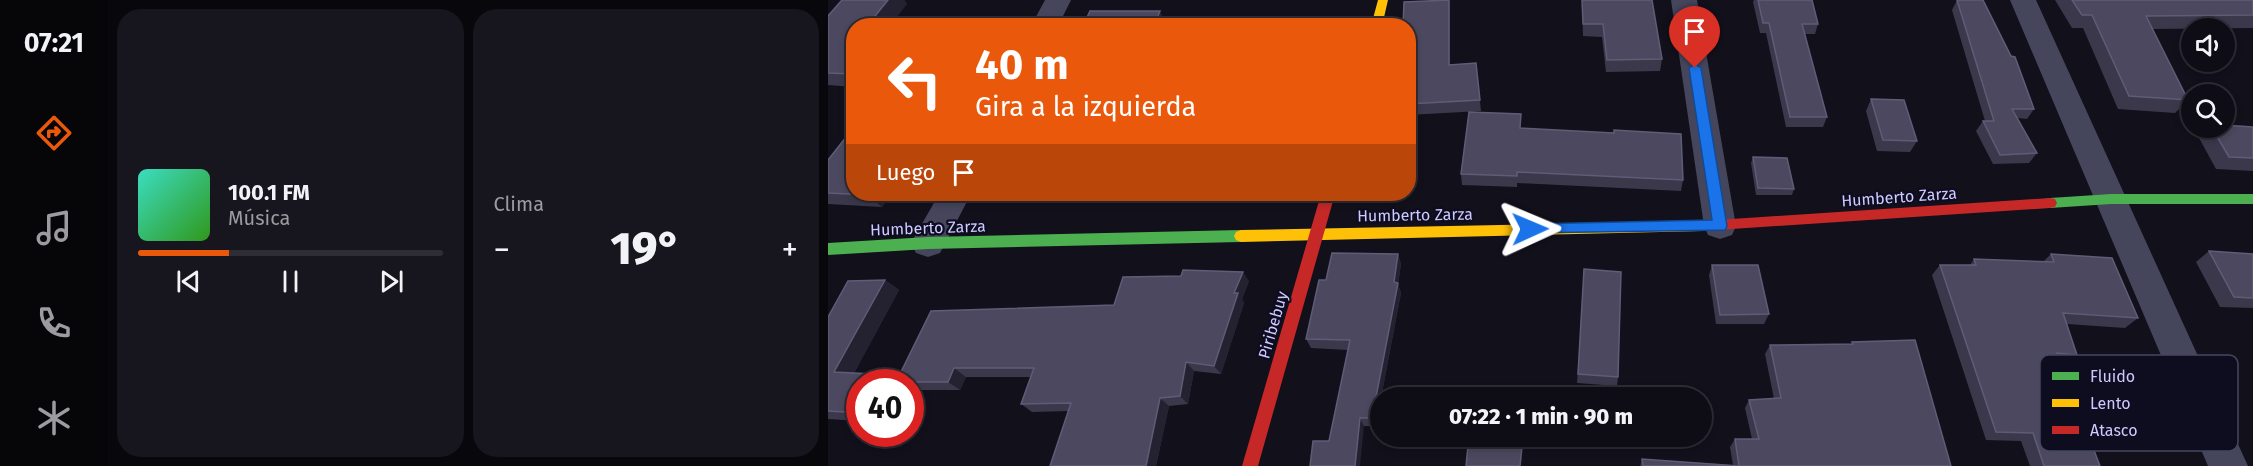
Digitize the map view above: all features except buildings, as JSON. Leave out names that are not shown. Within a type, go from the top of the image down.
[{"type":"street","points":[[1048,18],[1058,0]]},
{"type":"street","points":[[1378,18],[1383,0]]},
{"type":"street","points":[[1684,0],[1720,226]]},
{"type":"street","points":[[2023,0],[2179,355]]},
{"type":"street","name":"Humberto Zarza","points":[[828,249],[928,243],[1720,226],[2111,199],[2253,200]]},
{"type":"street","points":[[928,243],[951,201]]},
{"type":"street","name":"Piribebuy","points":[[1250,466],[1326,201]]},
{"type":"street","points":[[2221,451],[2228,466]]},
{"type":"traffic: fast","points":[[2050,203],[2111,199],[2253,199]]},
{"type":"traffic: fast","points":[[828,249],[928,243],[1241,236]]},
{"type":"traffic: slow","points":[[1378,18],[1383,0]]},
{"type":"traffic: slow","points":[[1241,236],[1702,226]]},
{"type":"traffic: jam","points":[[1250,466],[1326,201]]},
{"type":"traffic: jam","points":[[1702,226],[2050,203]]},
{"type":"route","points":[[1530,229],[1720,226],[1695,68]]}]
